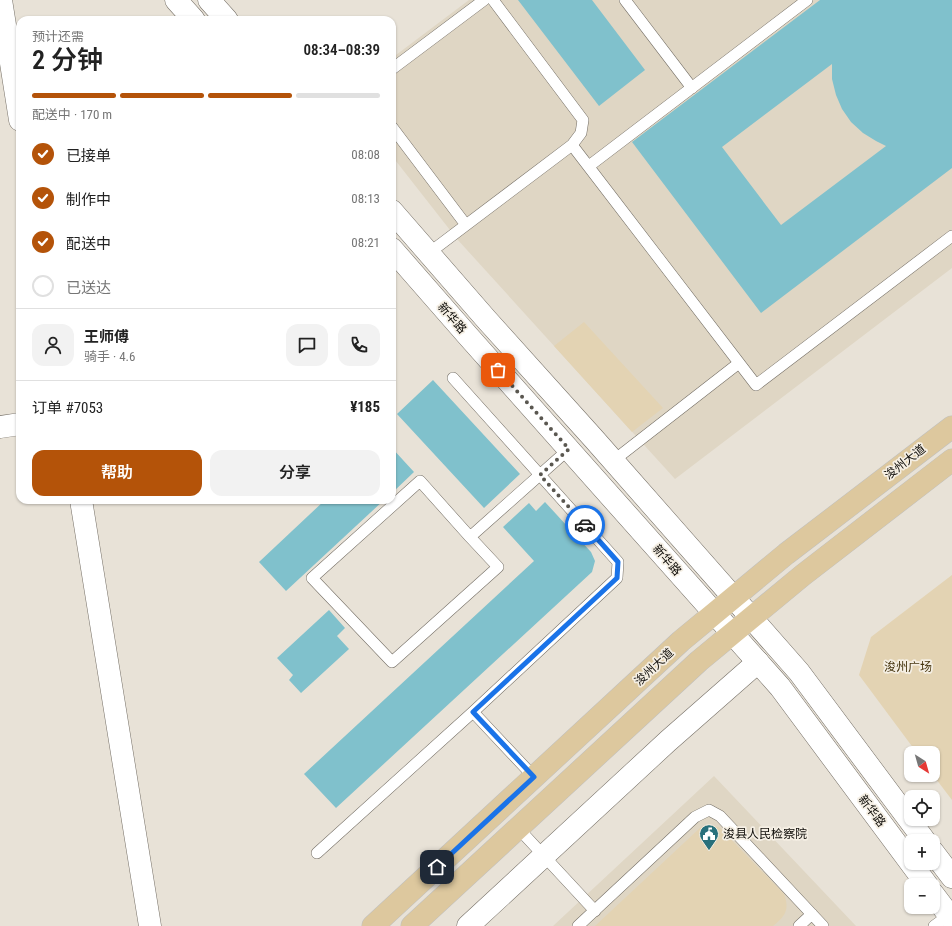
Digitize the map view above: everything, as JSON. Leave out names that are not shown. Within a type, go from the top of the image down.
[{"type":"main road","points":[[1,0],[16,95]]},
{"type":"main road","points":[[176,0],[190,16]]},
{"type":"main road","points":[[210,0],[224,16]]},
{"type":"main road","name":"新华路","points":[[396,216],[799,672],[920,834]]},
{"type":"main road","name":"新华路","points":[[396,254],[780,687],[922,878]]},
{"type":"main road","points":[[0,427],[16,425]]},
{"type":"main road","name":"浚州大道","points":[[373,926],[681,641],[786,554],[952,427]]},
{"type":"main road","points":[[412,926],[699,661],[803,575],[952,460]]},
{"type":"main road","points":[[82,504],[150,926]]},
{"type":"main road","points":[[468,926],[668,741],[758,662]]},
{"type":"main road","points":[[940,861],[952,877]]},
{"type":"main road","points":[[940,909],[945,920]]},
{"type":"lane","points":[[396,66],[484,0]]},
{"type":"lane","points":[[429,253],[572,145],[581,133],[583,120],[493,0]]},
{"type":"lane","points":[[625,0],[692,88]]},
{"type":"lane","points":[[589,166],[807,0]]},
{"type":"lane","points":[[396,132],[466,225]]},
{"type":"lane","points":[[572,145],[756,385],[952,236]]},
{"type":"lane","points":[[614,461],[739,364]]},
{"type":"lane","points":[[317,853],[473,712],[617,578],[618,562],[453,378]]},
{"type":"lane","points":[[470,537],[569,449]]},
{"type":"lane","points":[[394,504],[312,578],[392,662],[498,567],[420,481],[396,503]]},
{"type":"lane","points":[[473,712],[534,777]]},
{"type":"lane","points":[[578,926],[694,816],[709,810],[720,816],[824,926]]},
{"type":"lane","points":[[518,828],[595,911]]},
{"type":"lane","points":[[799,926],[812,914]]},
{"type":"shaded area","points":[[469,0],[952,0],[952,268],[675,479],[457,239],[396,161],[396,55]]},
{"type":"shaded area","name":"浚县人民检察院","points":[[714,776],[856,926],[553,926]]},
{"type":"green space","points":[[584,322],[663,408],[632,432],[554,346]]},
{"type":"green space","name":"浚州广场","points":[[952,575],[952,800],[938,782],[940,782],[940,746],[912,746],[859,675],[871,637]]},
{"type":"green space","points":[[712,825],[720,828],[784,894],[786,900],[785,912],[773,926],[595,926],[701,827]]},
{"type":"building","points":[[518,0],[592,0],[645,70],[599,106]]},
{"type":"building","points":[[820,0],[952,0],[952,168],[761,313],[632,142]],"holes":[[[832,64],[832,79],[836,95],[842,109],[851,122],[863,133],[886,146],[781,225],[722,147]]]},
{"type":"building","points":[[433,380],[520,474],[484,508],[397,414]]},
{"type":"building","points":[[396,452],[414,472],[396,489]]},
{"type":"building","points":[[545,502],[591,552],[595,561],[592,572],[336,808],[304,774],[534,561],[503,527],[529,503],[536,511]]},
{"type":"building","points":[[321,504],[380,504],[286,591],[259,562]]},
{"type":"building","points":[[329,610],[345,628],[337,636],[349,649],[301,693],[289,680],[293,675],[277,658]]},
{"type":"way so far","points":[[498,370],[569,449],[540,475],[585,525]]},
{"type":"place","name":"浚县人民检察院","points":[[709,851]]},
{"type":"route","points":[[437,867],[534,777],[473,712],[617,578],[618,562],[585,525]]}]
